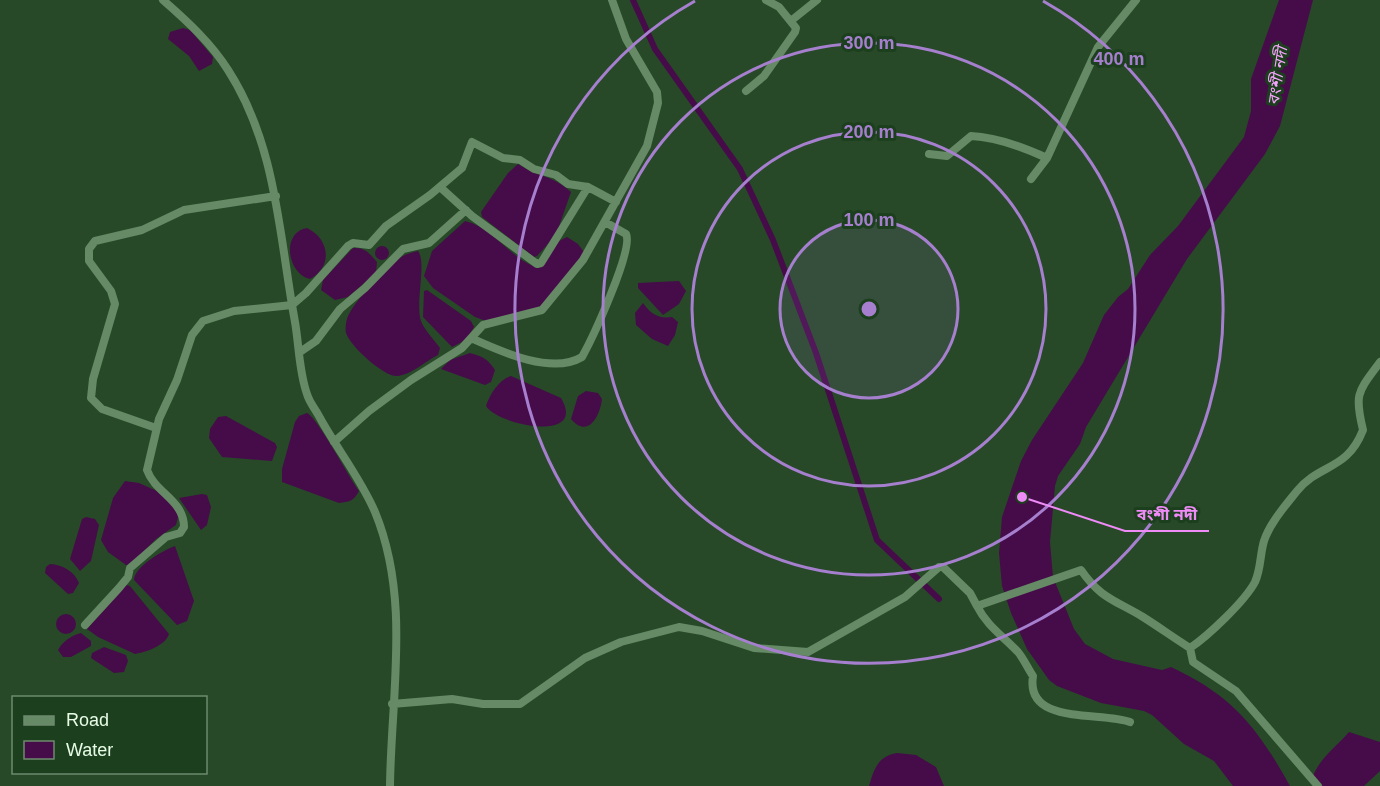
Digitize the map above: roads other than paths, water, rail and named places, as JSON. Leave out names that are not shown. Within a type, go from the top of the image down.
[{"type":"street","points":[[164,0],[197,30],[228,69],[254,120],[266,151],[276,196],[282,253],[306,394],[375,512],[391,567],[397,615],[390,786]]},
{"type":"street","points":[[334,442],[369,411],[473,339],[483,325],[494,320],[542,310],[572,276],[605,222],[651,138],[658,97],[626,39],[612,0]]},
{"type":"street","points":[[746,91],[764,76],[795,32],[792,20],[779,7],[766,0]]},
{"type":"street","points":[[1031,180],[1047,158],[1098,47],[1136,0]]},
{"type":"street","points":[[792,20],[811,2]]},
{"type":"street","points":[[929,154],[947,156],[971,136],[976,136],[998,139],[1047,158]]},
{"type":"street","points":[[85,625],[129,577],[130,568],[166,537],[180,533],[184,527],[182,511],[155,483],[147,470],[156,428],[177,380],[192,335],[203,321],[234,311],[292,305],[306,293],[348,246],[353,243],[369,245],[386,226],[462,168],[465,154],[472,142],[502,158],[517,159],[534,169],[556,175],[568,184],[588,187],[616,202]]},
{"type":"street","points":[[440,187],[466,210],[537,264],[541,263],[588,187]]},
{"type":"street","points":[[156,428],[102,409],[91,398],[93,379],[115,304],[111,291],[89,261],[91,245],[95,241],[142,230],[184,210],[276,196]]},
{"type":"street","points":[[300,352],[316,341],[340,309],[365,288],[403,249],[429,243],[466,210]]},
{"type":"street","points":[[473,339],[507,355],[555,364],[575,361],[582,357],[615,285],[628,243],[626,234],[605,222]]},
{"type":"street","points":[[1190,648],[1203,639],[1249,593],[1256,579],[1269,527],[1298,491],[1313,475],[1339,464],[1354,446],[1363,430],[1357,399],[1359,391],[1380,363]]},
{"type":"street","points":[[392,704],[452,699],[483,704],[520,704],[585,658],[651,632],[679,627],[702,631],[754,648],[808,652],[905,597],[939,567],[943,567],[970,593],[979,605],[989,626],[1017,652],[1034,676],[1032,688],[1034,694],[1055,712],[1070,716],[1104,716],[1130,722]]},
{"type":"street","points":[[979,605],[1081,570],[1090,584],[1110,602],[1142,617],[1190,648],[1193,662],[1236,691],[1318,786]]},
{"type":"water","points":[[1279,0],[1313,0],[1280,126],[1265,154],[1187,259],[1086,427],[1080,444],[1058,476],[1050,542],[1053,577],[1074,629],[1085,644],[1113,659],[1162,670],[1171,667],[1211,690],[1241,715],[1254,730],[1290,786],[1233,786],[1214,761],[1184,744],[1152,715],[1144,711],[1101,703],[1057,686],[1049,680],[1027,649],[1011,613],[1002,586],[999,553],[1002,517],[1021,461],[1032,440],[1083,363],[1104,315],[1118,297],[1128,289],[1150,255],[1178,226],[1244,137],[1251,111],[1251,79]]},
{"type":"water","points":[[183,28],[190,30],[213,57],[212,64],[199,71],[189,56],[168,39],[170,32]]},
{"type":"water","points":[[518,164],[558,183],[571,192],[556,235],[534,257],[482,217],[481,212],[508,173]]},
{"type":"water","points":[[465,221],[485,230],[519,258],[539,268],[559,241],[567,237],[578,244],[584,252],[581,262],[541,308],[486,321],[475,317],[433,288],[424,276],[432,251]]},
{"type":"water","points":[[307,228],[320,239],[326,253],[322,268],[310,279],[302,276],[296,269],[290,253],[293,237],[299,231]]},
{"type":"water","points":[[382,246],[387,248],[389,253],[387,258],[382,260],[377,258],[375,253],[377,248]]},
{"type":"water","points":[[353,248],[364,250],[372,256],[377,262],[376,273],[348,297],[335,300],[321,290],[323,280]]},
{"type":"water","points":[[418,251],[421,264],[419,304],[421,321],[440,348],[438,355],[413,370],[402,375],[391,375],[368,360],[349,339],[346,333],[347,320],[362,295],[388,268],[401,257]]},
{"type":"water","points":[[679,281],[686,291],[679,304],[663,315],[638,288],[638,283]]},
{"type":"water","points":[[427,290],[471,321],[474,327],[466,340],[452,347],[423,317],[424,291]]},
{"type":"water","points":[[643,303],[655,315],[672,317],[678,322],[675,335],[668,346],[652,339],[636,325],[635,313]]},
{"type":"water","points":[[470,353],[490,363],[495,370],[491,382],[485,385],[441,369],[450,360]]},
{"type":"water","points":[[511,376],[561,398],[566,412],[562,421],[552,426],[538,426],[522,424],[493,413],[486,406],[490,397],[499,384]]},
{"type":"water","points":[[586,391],[598,393],[602,399],[596,418],[588,426],[583,427],[571,419],[578,396]]},
{"type":"water","points":[[307,413],[325,436],[359,491],[351,500],[339,503],[282,482],[282,469],[295,422],[299,416]]},
{"type":"water","points":[[226,416],[275,443],[277,447],[272,461],[222,457],[209,438],[210,429],[218,417]]},
{"type":"water","points":[[125,481],[139,483],[157,491],[177,510],[178,517],[176,525],[156,539],[131,564],[126,565],[108,552],[101,540],[113,498]]},
{"type":"water","points":[[207,495],[211,507],[207,525],[201,530],[179,498]]},
{"type":"water","points":[[86,517],[95,519],[99,525],[91,561],[80,571],[70,559],[82,519]]},
{"type":"water","points":[[175,546],[194,601],[187,621],[177,625],[134,580],[144,564]]},
{"type":"water","points":[[50,564],[64,567],[74,575],[79,583],[73,593],[68,594],[45,573],[46,567]]},
{"type":"water","points":[[126,585],[130,586],[169,634],[159,645],[135,654],[98,637],[87,629]]},
{"type":"water","points":[[66,614],[73,617],[76,624],[73,631],[66,634],[59,631],[56,624],[59,617]]},
{"type":"water","points":[[81,633],[91,641],[91,646],[71,657],[63,657],[58,650],[60,647],[74,635]]},
{"type":"water","points":[[104,647],[126,655],[128,661],[124,672],[114,673],[91,658],[92,653]]},
{"type":"water","points":[[1349,732],[1380,742],[1380,771],[1364,786],[1322,786],[1313,776],[1316,770],[1324,758]]},
{"type":"water","points":[[897,753],[916,755],[936,767],[944,786],[869,786],[881,760]]},
{"type":"waterway","points":[[633,0],[655,49],[740,169],[773,240],[816,353],[877,540],[939,599]]},
{"type":"place","name":"বংশী নদী","points":[[1022,497]]}]
